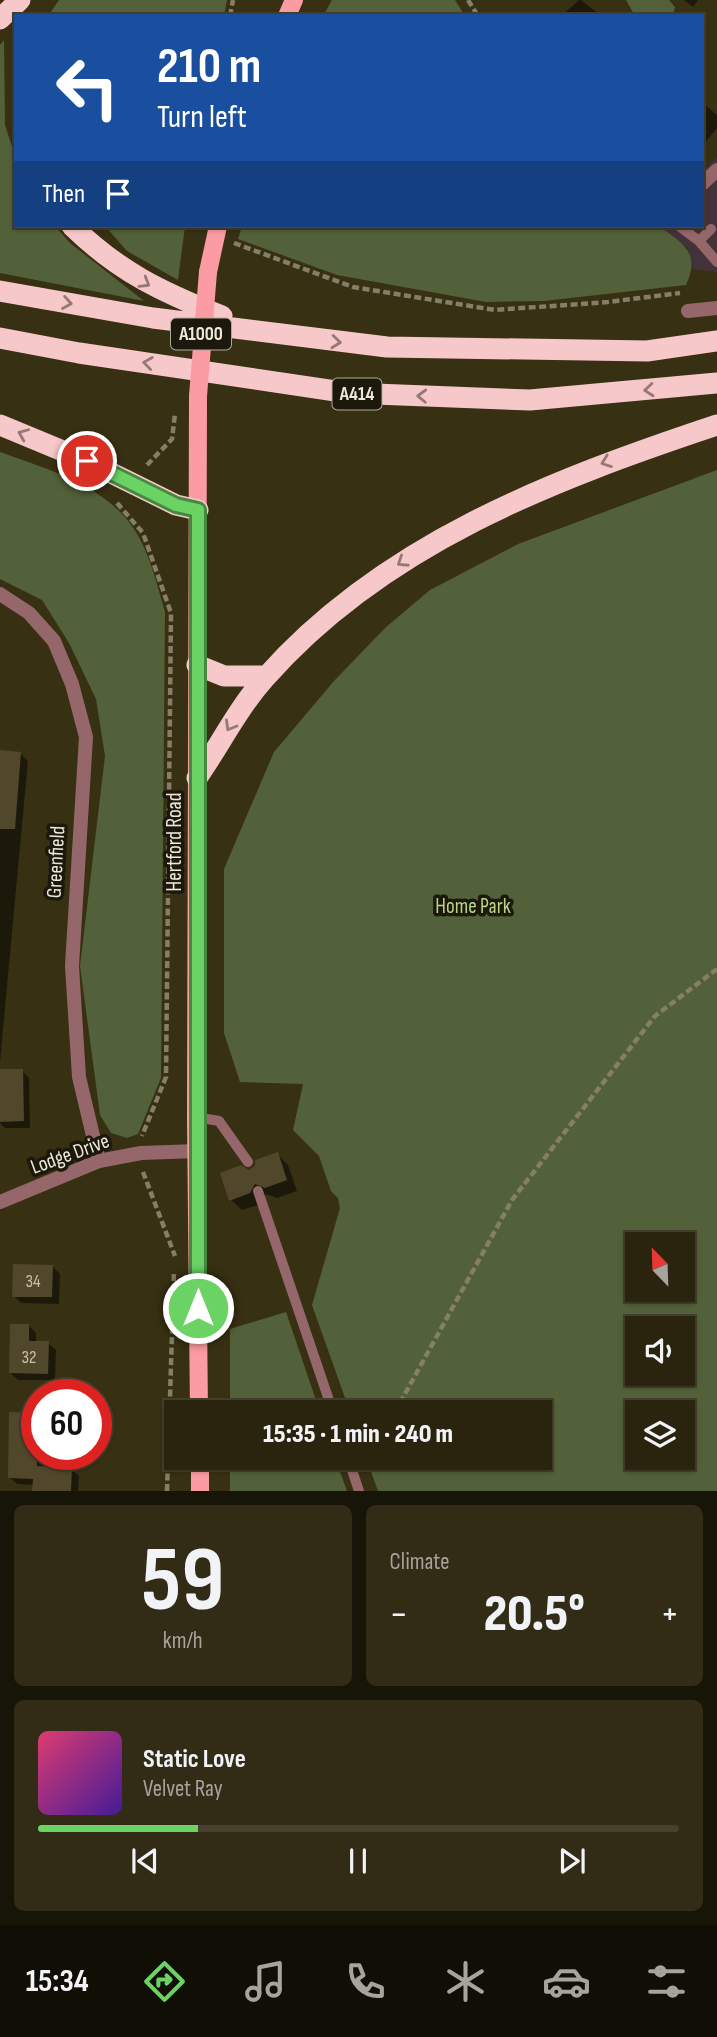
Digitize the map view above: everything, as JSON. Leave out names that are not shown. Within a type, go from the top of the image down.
[{"type":"highway","points":[[0,19],[20,0]]},
{"type":"highway","points":[[74,228],[120,268],[157,290],[268,335]]},
{"type":"highway","points":[[0,291],[268,335],[387,347],[647,351],[717,341]]},
{"type":"highway","name":"A414","points":[[0,338],[79,353],[349,393],[530,400],[717,383]]},
{"type":"highway","points":[[0,425],[87,461],[176,505],[198,510]]},
{"type":"highway","points":[[197,778],[242,706],[266,676],[323,621],[400,562],[476,517],[604,463],[717,425]]},
{"type":"highway","points":[[197,665],[224,676],[266,676]]},
{"type":"main road","name":"Hertford Road","points":[[199,1400],[196,1117],[198,396],[208,272],[218,228]]},
{"type":"main road","points":[[200,1470],[200,1491]]},
{"type":"street","points":[[704,182],[717,170]]},
{"type":"street","points":[[688,312],[717,308]]},
{"type":"street","name":"Greenfield","points":[[0,594],[29,613],[54,642],[72,684],[86,737],[72,966],[79,1077],[99,1161]]},
{"type":"street","name":"Lodge Drive","points":[[0,1202],[99,1161],[141,1153],[197,1151]]},
{"type":"lane","points":[[682,228],[699,241],[717,262]]},
{"type":"lane","points":[[699,241],[711,229]]},
{"type":"lane","points":[[196,1117],[219,1121],[248,1162]]},
{"type":"lane","points":[[258,1191],[329,1400]]},
{"type":"lane","points":[[352,1470],[359,1491]]},
{"type":"path","points":[[233,243],[353,287],[495,310],[608,302],[684,293]]},
{"type":"path","points":[[144,468],[172,439],[176,407]]},
{"type":"path","points":[[122,507],[143,533],[171,613],[166,1077],[141,1140]]},
{"type":"path","points":[[402,1400],[512,1200],[655,1016],[717,969]]},
{"type":"path","points":[[142,1169],[175,1253],[167,1491]]},
{"type":"shaded area","points":[[717,157],[717,272],[693,269],[688,248],[662,228],[704,228],[704,171]]},
{"type":"green space","points":[[59,0],[227,0],[224,14],[49,14]]},
{"type":"green space","points":[[332,0],[455,0],[464,14],[324,14]]},
{"type":"green space","points":[[626,0],[669,0],[675,7],[673,14],[634,14]]},
{"type":"green space","points":[[4,40],[5,125],[14,153],[14,228],[57,228],[70,243],[144,301],[0,273],[0,45]]},
{"type":"green space","points":[[107,228],[185,228],[178,280],[127,251]]},
{"type":"green space","points":[[241,228],[662,228],[687,250],[691,264],[686,285],[544,301],[486,302],[337,275],[238,239]]},
{"type":"green space","points":[[0,452],[80,483],[115,507],[141,541],[165,612],[161,1078],[138,1134],[127,1138],[111,1133],[100,1115],[80,966],[105,756],[96,699],[69,643],[42,600],[0,579]]},
{"type":"green space","name":"Home Park","points":[[717,470],[717,1491],[378,1491],[370,1470],[552,1470],[552,1400],[346,1400],[312,1305],[340,1208],[319,1156],[293,1130],[303,1084],[240,1082],[224,1033],[224,869],[274,752],[334,681],[385,628],[430,590],[518,544]]},
{"type":"green space","points":[[286,1312],[316,1400],[230,1400],[230,1329]]},
{"type":"green space","points":[[230,1470],[339,1470],[347,1491],[230,1491]]},
{"type":"building","points":[[0,750],[21,752],[15,829],[0,829]]},
{"type":"building","points":[[0,1069],[23,1069],[24,1121],[0,1122]]},
{"type":"building","points":[[278,1152],[287,1180],[265,1188],[255,1184],[250,1193],[229,1201],[220,1173],[241,1165],[249,1170],[255,1166],[255,1160]]},
{"type":"building","points":[[13,1264],[53,1265],[52,1297],[12,1297]]},
{"type":"building","points":[[10,1324],[29,1324],[29,1341],[49,1341],[48,1374],[9,1373]]},
{"type":"building","points":[[9,1412],[21,1412],[21,1470],[72,1470],[71,1491],[32,1491],[33,1479],[8,1478]]},
{"type":"route","points":[[87,461],[176,505],[198,510],[198,1308]]}]
